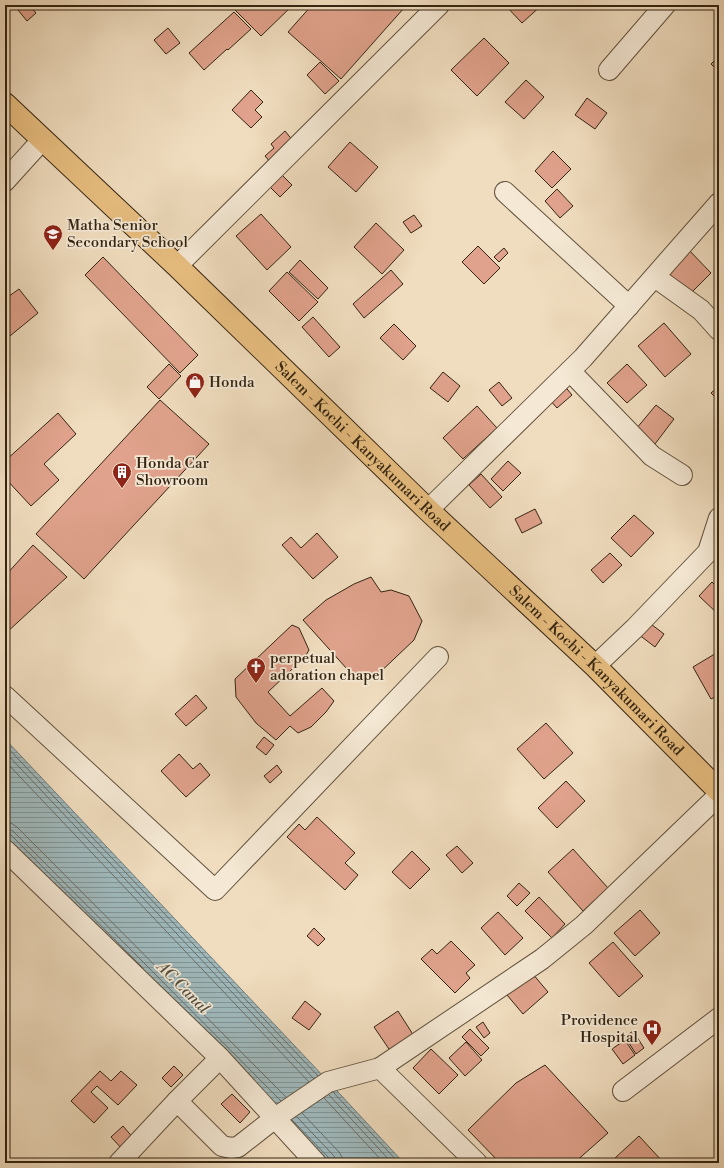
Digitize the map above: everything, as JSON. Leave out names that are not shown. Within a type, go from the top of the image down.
[{"type":"highway","name":"Salem - Kochi - Kanyakumari Road","points":[[5,104],[177,266],[428,510],[595,666],[719,791]]},
{"type":"street","points":[[177,266],[439,5]]},
{"type":"street","points":[[609,70],[665,5]]},
{"type":"street","points":[[5,181],[43,139]]},
{"type":"street","points":[[505,192],[629,306]]},
{"type":"street","points":[[428,510],[570,371],[655,277],[719,203]]},
{"type":"street","points":[[655,277],[668,288],[701,310],[719,330]]},
{"type":"street","points":[[570,371],[652,456],[682,476]]},
{"type":"street","points":[[595,666],[635,628],[708,552],[719,518]]},
{"type":"street","points":[[5,696],[215,890],[438,657]]},
{"type":"street","points":[[177,1101],[222,1146],[231,1148],[238,1147],[277,1117],[328,1082],[380,1068],[542,959],[584,925],[719,794]]},
{"type":"street","points":[[5,850],[220,1058],[277,1117],[316,1163]]},
{"type":"street","points":[[623,1091],[719,1018]]},
{"type":"street","points":[[119,1163],[220,1058]]},
{"type":"street","points":[[380,1068],[477,1163]]},
{"type":"water","name":"AC Canal","points":[[5,739],[404,1163],[329,1163],[214,1045],[5,836]]},
{"type":"building","points":[[24,5],[29,5],[36,13],[27,21],[18,10]]},
{"type":"building","points":[[241,5],[293,5],[261,36],[235,10]]},
{"type":"building","points":[[312,5],[400,5],[404,8],[341,79],[288,32]]},
{"type":"building","points":[[505,5],[542,5],[522,23]]},
{"type":"building","points":[[234,12],[251,29],[204,70],[189,53]]},
{"type":"building","points":[[168,28],[180,43],[166,54],[154,40]]},
{"type":"building","points":[[484,38],[509,63],[477,96],[451,70]]},
{"type":"building","points":[[719,56],[719,72],[711,64]]},
{"type":"building","points":[[320,62],[339,81],[325,94],[307,75]]},
{"type":"building","points":[[526,80],[544,97],[524,119],[505,102]]},
{"type":"building","points":[[251,90],[263,102],[255,110],[262,117],[251,128],[232,110]]},
{"type":"building","points":[[587,98],[607,113],[595,129],[575,115]]},
{"type":"building","points":[[285,131],[294,142],[271,163],[265,156],[274,148],[271,144]]},
{"type":"building","points":[[350,142],[378,167],[356,192],[328,167]]},
{"type":"building","points":[[553,151],[571,169],[552,188],[535,171]]},
{"type":"building","points":[[282,175],[292,185],[280,197],[270,187]]},
{"type":"building","points":[[557,189],[573,206],[560,218],[545,201]]},
{"type":"building","points":[[261,214],[291,247],[267,270],[236,236]]},
{"type":"building","points":[[414,215],[422,226],[411,233],[403,222]]},
{"type":"building","points":[[376,223],[404,250],[382,274],[354,247]]},
{"type":"building","points":[[478,246],[500,268],[484,284],[462,262]]},
{"type":"building","points":[[504,248],[508,253],[499,262],[494,257]]},
{"type":"building","points":[[687,248],[711,273],[687,297],[662,273]]},
{"type":"building","points":[[103,257],[198,355],[180,373],[85,275]]},
{"type":"building","points":[[300,260],[328,288],[318,299],[289,272]]},
{"type":"building","points":[[391,270],[403,284],[364,318],[353,304]]},
{"type":"building","points":[[287,272],[318,302],[299,321],[269,291]]},
{"type":"building","points":[[19,289],[38,313],[5,340],[5,299]]},
{"type":"building","points":[[313,317],[340,347],[329,357],[302,327]]},
{"type":"building","points":[[664,323],[691,354],[665,377],[638,346]]},
{"type":"building","points":[[394,324],[416,346],[403,360],[380,338]]},
{"type":"building","points":[[169,364],[181,376],[159,399],[147,387]]},
{"type":"building","points":[[627,364],[647,385],[627,403],[607,383]]},
{"type":"building","points":[[443,372],[460,386],[448,402],[430,388]]},
{"type":"building","points":[[499,382],[512,398],[502,406],[489,390]]},
{"type":"building","points":[[563,384],[572,395],[557,408],[547,397]]},
{"type":"building","points":[[719,386],[719,401],[711,393]]},
{"type":"building","name":"Honda Car Showroom","points":[[160,400],[209,444],[84,579],[36,534]]},
{"type":"building","points":[[656,405],[674,419],[655,444],[636,429]]},
{"type":"building","points":[[477,406],[497,428],[463,459],[443,438]]},
{"type":"building","points":[[58,413],[76,434],[44,464],[59,480],[31,506],[5,478],[5,461]]},
{"type":"building","points":[[508,461],[521,473],[503,491],[491,479]]},
{"type":"building","points":[[481,474],[502,497],[490,508],[469,485]]},
{"type":"building","points":[[535,509],[542,523],[522,533],[515,519]]},
{"type":"building","points":[[634,515],[654,533],[631,557],[611,538]]},
{"type":"building","points":[[317,533],[338,557],[313,579],[282,545],[291,537],[301,548]]},
{"type":"building","points":[[33,545],[67,577],[6,633],[5,576]]},
{"type":"building","points":[[610,553],[622,565],[603,583],[591,570]]},
{"type":"building","points":[[371,577],[381,592],[391,590],[409,596],[422,621],[414,640],[375,677],[356,679],[303,620],[326,600],[354,584]]},
{"type":"building","points":[[712,582],[719,589],[719,615],[699,596]]},
{"type":"building","points":[[647,621],[664,634],[655,647],[638,634]]},
{"type":"building","name":"perpetual adoration chapel","points":[[292,625],[299,628],[309,650],[305,657],[268,692],[290,716],[322,688],[334,701],[326,712],[311,727],[298,733],[290,726],[276,740],[256,723],[236,697],[235,679]]},
{"type":"building","points":[[718,652],[719,695],[711,699],[693,667]]},
{"type":"building","points":[[196,695],[207,708],[186,726],[175,714]]},
{"type":"building","points":[[546,723],[573,753],[544,779],[517,749]]},
{"type":"building","points":[[264,737],[274,745],[266,755],[256,747]]},
{"type":"building","points":[[179,754],[193,769],[200,763],[210,775],[186,797],[161,771]]},
{"type":"building","points":[[277,765],[282,772],[270,783],[264,776]]},
{"type":"building","points":[[566,781],[585,801],[557,828],[538,808]]},
{"type":"building","points":[[317,817],[355,853],[345,863],[358,875],[345,890],[287,837],[299,824],[305,830]]},
{"type":"building","points":[[457,846],[473,863],[462,873],[446,855]]},
{"type":"building","points":[[573,849],[608,888],[583,911],[548,872]]},
{"type":"building","points":[[412,851],[430,869],[410,889],[392,872]]},
{"type":"building","points":[[519,883],[530,893],[517,906],[507,896]]},
{"type":"building","points":[[539,897],[565,924],[552,938],[525,911]]},
{"type":"building","points":[[640,910],[660,933],[635,956],[614,933]]},
{"type":"building","points":[[498,912],[523,938],[505,955],[481,928]]},
{"type":"building","points":[[314,928],[325,939],[318,946],[307,936]]},
{"type":"building","points":[[451,941],[475,965],[466,973],[470,978],[455,993],[421,959],[432,949],[437,954]]},
{"type":"building","points":[[613,942],[643,976],[619,997],[589,963]]},
{"type":"building","points":[[532,973],[548,992],[523,1014],[507,995]]},
{"type":"building","points":[[305,1001],[321,1014],[309,1030],[292,1018]]},
{"type":"building","points":[[398,1011],[414,1036],[391,1052],[374,1027]]},
{"type":"building","points":[[483,1022],[490,1033],[484,1038],[476,1027]]},
{"type":"building","points":[[470,1029],[489,1048],[481,1056],[462,1037]]},
{"type":"building","points":[[633,1031],[644,1048],[636,1054],[625,1037]]},
{"type":"building","points":[[625,1040],[635,1055],[623,1064],[612,1049]]},
{"type":"building","points":[[466,1042],[482,1060],[465,1076],[449,1058]]},
{"type":"building","points":[[431,1049],[458,1075],[439,1094],[413,1068]]},
{"type":"building","points":[[545,1065],[608,1133],[574,1163],[500,1163],[468,1130],[516,1083]]},
{"type":"building","points":[[174,1066],[183,1075],[171,1087],[162,1078]]},
{"type":"building","points":[[100,1071],[111,1081],[121,1071],[137,1085],[118,1105],[97,1086],[91,1092],[108,1108],[94,1123],[71,1101]]},
{"type":"building","points":[[232,1094],[250,1112],[240,1123],[221,1104]]},
{"type":"building","points":[[123,1126],[135,1140],[123,1150],[111,1137]]},
{"type":"building","points":[[639,1136],[663,1162],[662,1163],[620,1163],[615,1158]]},
{"type":"place","name":"Matha Senior Secondary School","points":[[53,251]]},
{"type":"place","name":"Honda","points":[[195,399]]},
{"type":"place","name":"Honda Car Showroom","points":[[122,489]]},
{"type":"place","name":"perpetual adoration chapel","points":[[256,684]]},
{"type":"place","name":"Providence Hospital","points":[[652,1046]]}]
